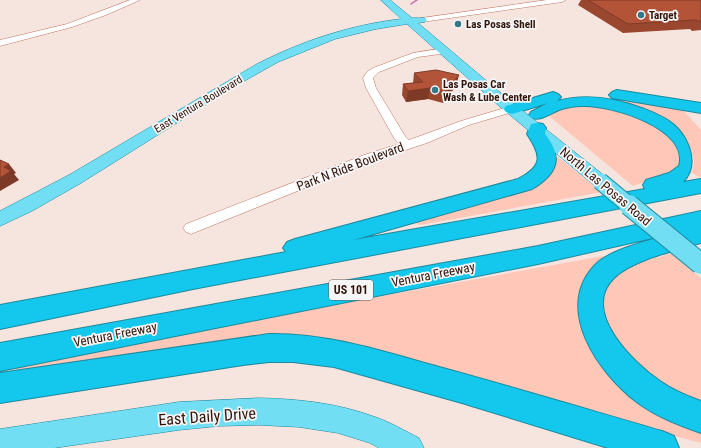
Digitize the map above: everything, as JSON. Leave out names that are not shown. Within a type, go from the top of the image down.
[{"type":"highway","points":[[527,114],[571,94],[599,93],[701,108]]},
{"type":"highway","points":[[527,114],[580,101],[601,102],[623,107],[647,116],[672,132],[685,145],[690,163],[686,171],[662,182],[532,216]]},
{"type":"highway","points":[[193,279],[318,241],[525,184],[542,174],[546,166],[547,150],[543,142],[536,134],[527,114]]},
{"type":"highway","points":[[0,317],[193,279],[701,186]]},
{"type":"highway","name":"Ventura Freeway","points":[[0,357],[538,255],[701,219]]},
{"type":"highway","points":[[701,234],[618,262],[604,271],[593,288],[590,310],[599,336],[607,350],[631,377],[648,392],[668,404],[685,412],[701,417]]},
{"type":"highway","points":[[0,388],[243,351],[273,348],[307,350],[351,358],[468,390],[662,448]]},
{"type":"main road","points":[[386,0],[413,18],[449,47],[527,114]]},
{"type":"main road","points":[[397,0],[413,18]]},
{"type":"main road","name":"East Ventura Boulevard","points":[[0,208],[58,177],[249,65],[287,46],[342,27],[413,18]]},
{"type":"main road","name":"East Ventura Boulevard","points":[[0,219],[77,178],[274,59],[302,46],[338,34],[413,18]]},
{"type":"main road","points":[[475,62],[527,114]]},
{"type":"main road","name":"North Las Posas Road","points":[[527,114],[606,179],[701,264]]},
{"type":"main road","name":"North Las Posas Road","points":[[606,179],[701,249]]},
{"type":"main road","name":"East Daily Drive","points":[[0,443],[162,418],[207,413],[248,411],[323,416],[357,425],[392,438],[409,448]]},
{"type":"street","points":[[0,42],[81,22],[107,13],[136,0]]},
{"type":"street","points":[[413,18],[529,0]]},
{"type":"street","points":[[413,18],[562,0]]},
{"type":"street","points":[[407,145],[400,138],[371,88],[367,80],[368,76],[376,70],[416,55],[449,47]]},
{"type":"street","name":"Park N Ride Boulevard","points":[[190,228],[368,158],[465,123],[527,114]]},
{"type":"shaded area","points":[[614,99],[675,107],[683,110],[701,130],[701,178],[691,172],[694,159],[689,146],[684,139],[612,103]]},
{"type":"shaded area","points":[[575,106],[615,109],[642,119],[662,130],[676,143],[680,150],[680,166],[675,171],[633,186],[549,116],[554,110]]},
{"type":"shaded area","points":[[558,157],[602,192],[426,224],[419,225],[415,222],[495,198],[553,158]]},
{"type":"shaded area","points":[[672,253],[701,278],[701,408],[658,389],[605,329],[602,297],[615,276],[639,263]]},
{"type":"shaded area","points":[[603,256],[609,262],[586,318],[701,426],[701,443],[349,348],[10,380],[17,368],[60,357],[273,316]]},
{"type":"building","points":[[588,0],[701,0],[701,21],[696,20],[628,24]]},
{"type":"building","points":[[436,70],[459,75],[445,92],[430,88],[408,91],[403,84],[423,82],[414,73]]},
{"type":"building","points":[[0,160],[9,164],[4,167],[11,171],[0,178]]},
{"type":"waterway","points":[[411,4],[417,0]]},
{"type":"place","name":"Target","points":[[641,15]]},
{"type":"place","name":"Las Posas Shell","points":[[458,24]]},
{"type":"place","name":"Las Posas Car Wash & Lube Center","points":[[435,90]]}]
